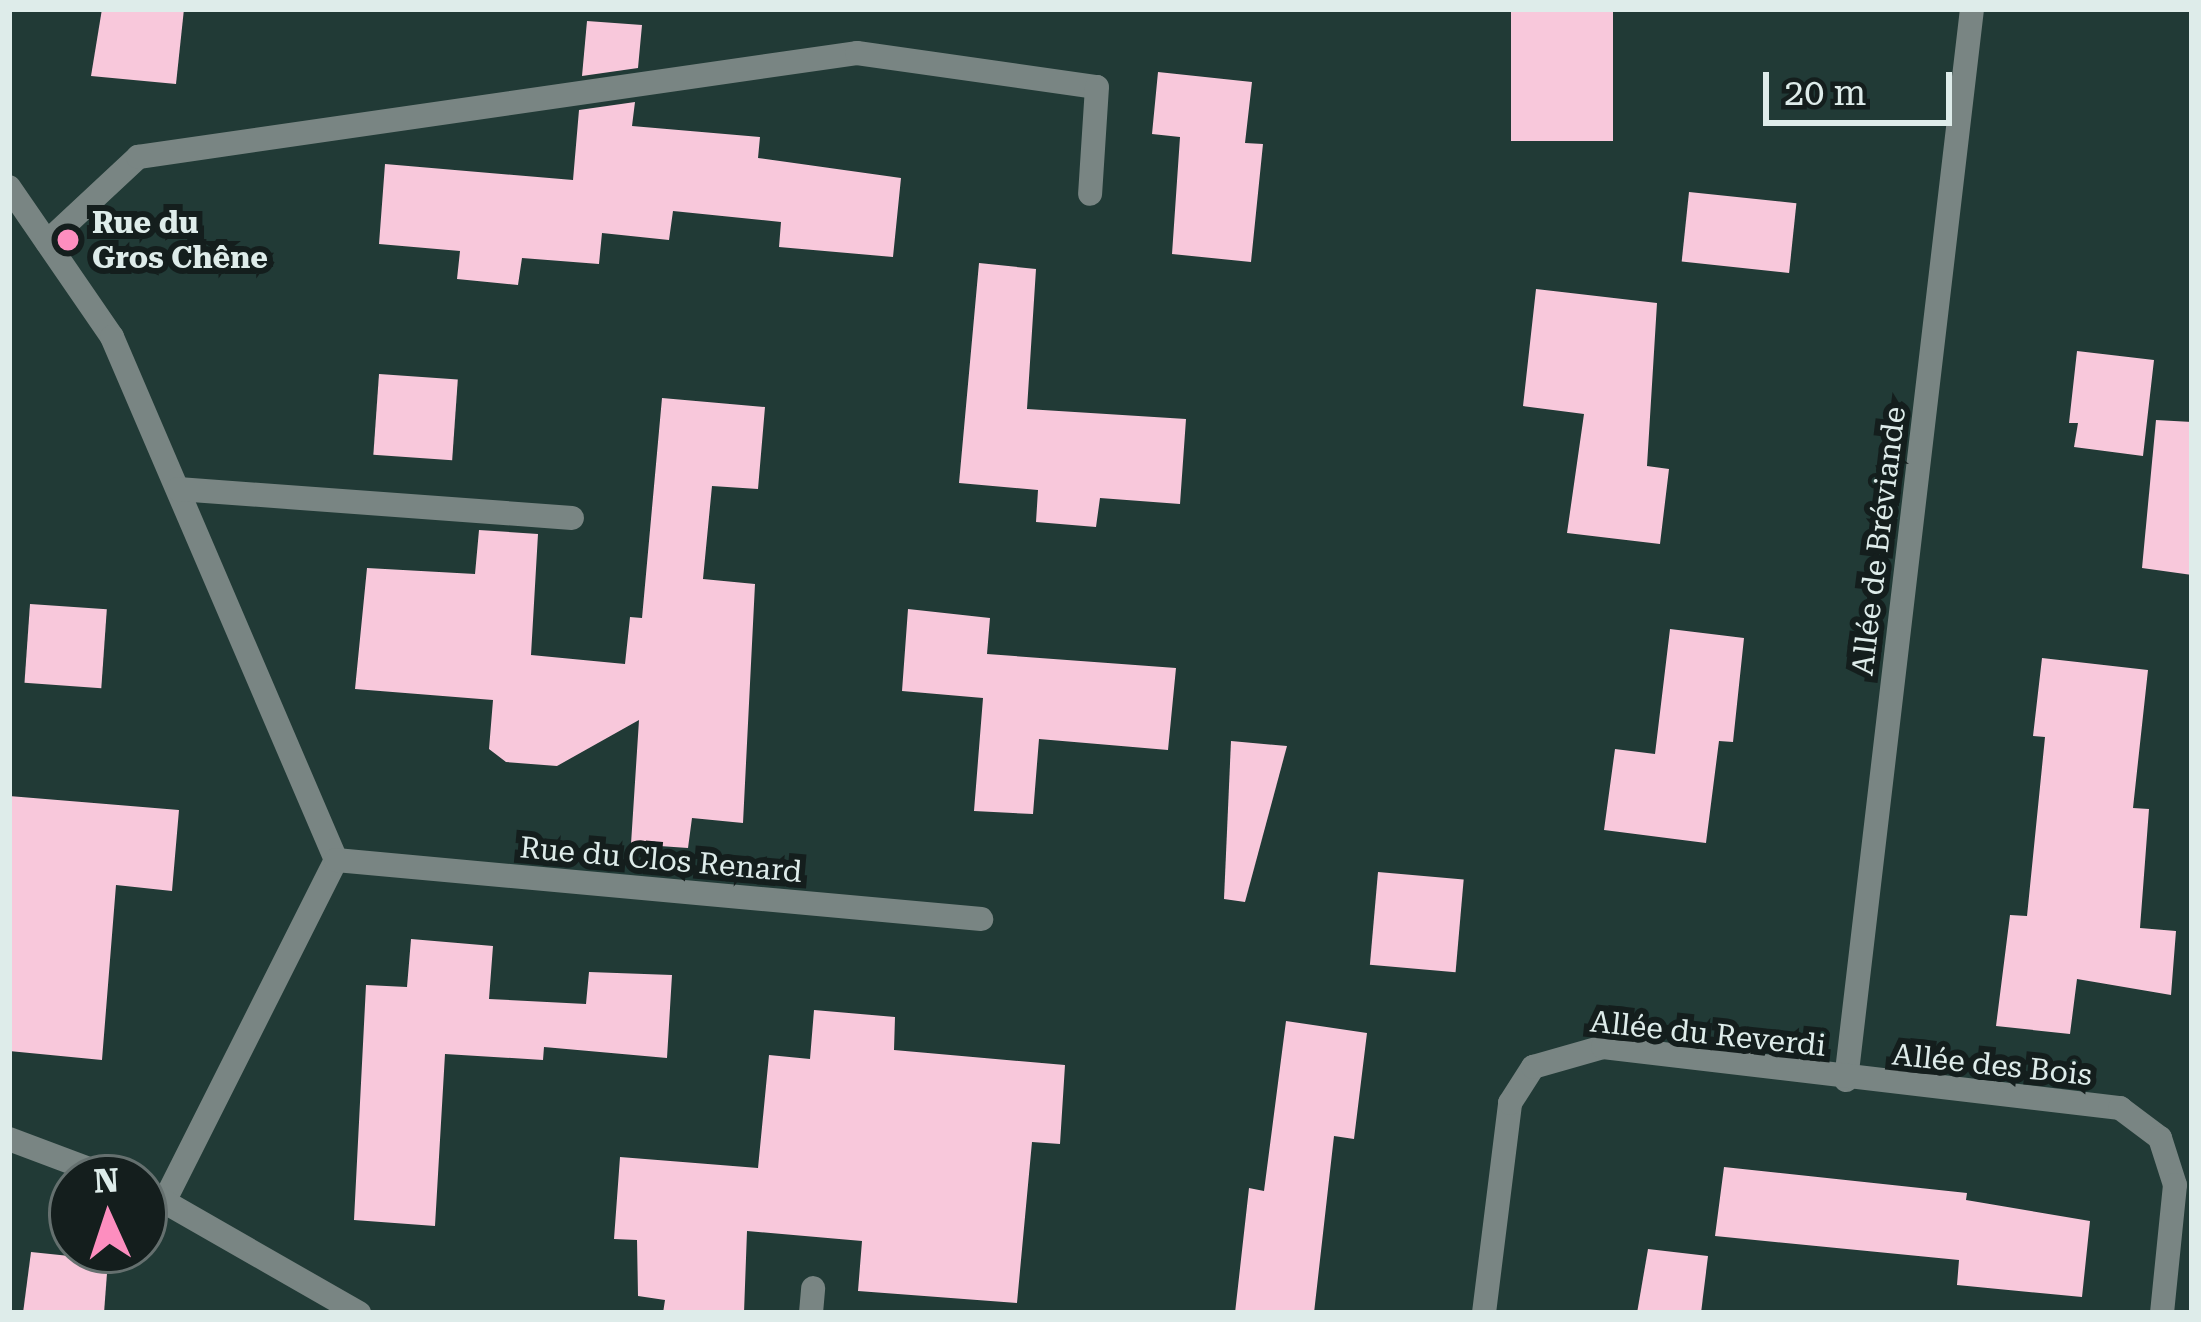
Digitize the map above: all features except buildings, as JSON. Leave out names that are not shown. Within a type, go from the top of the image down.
[{"type":"street","name":"Allée de Bréviande","points":[[1846,1080],[1972,9]]},
{"type":"street","points":[[47,242],[138,158],[857,53],[1097,87],[1090,194]]},
{"type":"street","points":[[9,187],[112,337],[336,860],[168,1170]]},
{"type":"street","points":[[178,489],[572,518]]},
{"type":"street","name":"Rue du Clos Renard","points":[[336,860],[981,919]]},
{"type":"street","name":"Allée du Reverdi","points":[[1484,1313],[1510,1103],[1533,1067],[1603,1047],[1846,1080]]},
{"type":"street","name":"Allée des Bois","points":[[1846,1080],[2120,1108],[2160,1138],[2175,1185],[2162,1313]]},
{"type":"street","points":[[9,1139],[49,1154]]},
{"type":"street","points":[[168,1202],[359,1313]]},
{"type":"place","name":"Rue du Gros Chêne","points":[[68,240]]}]
